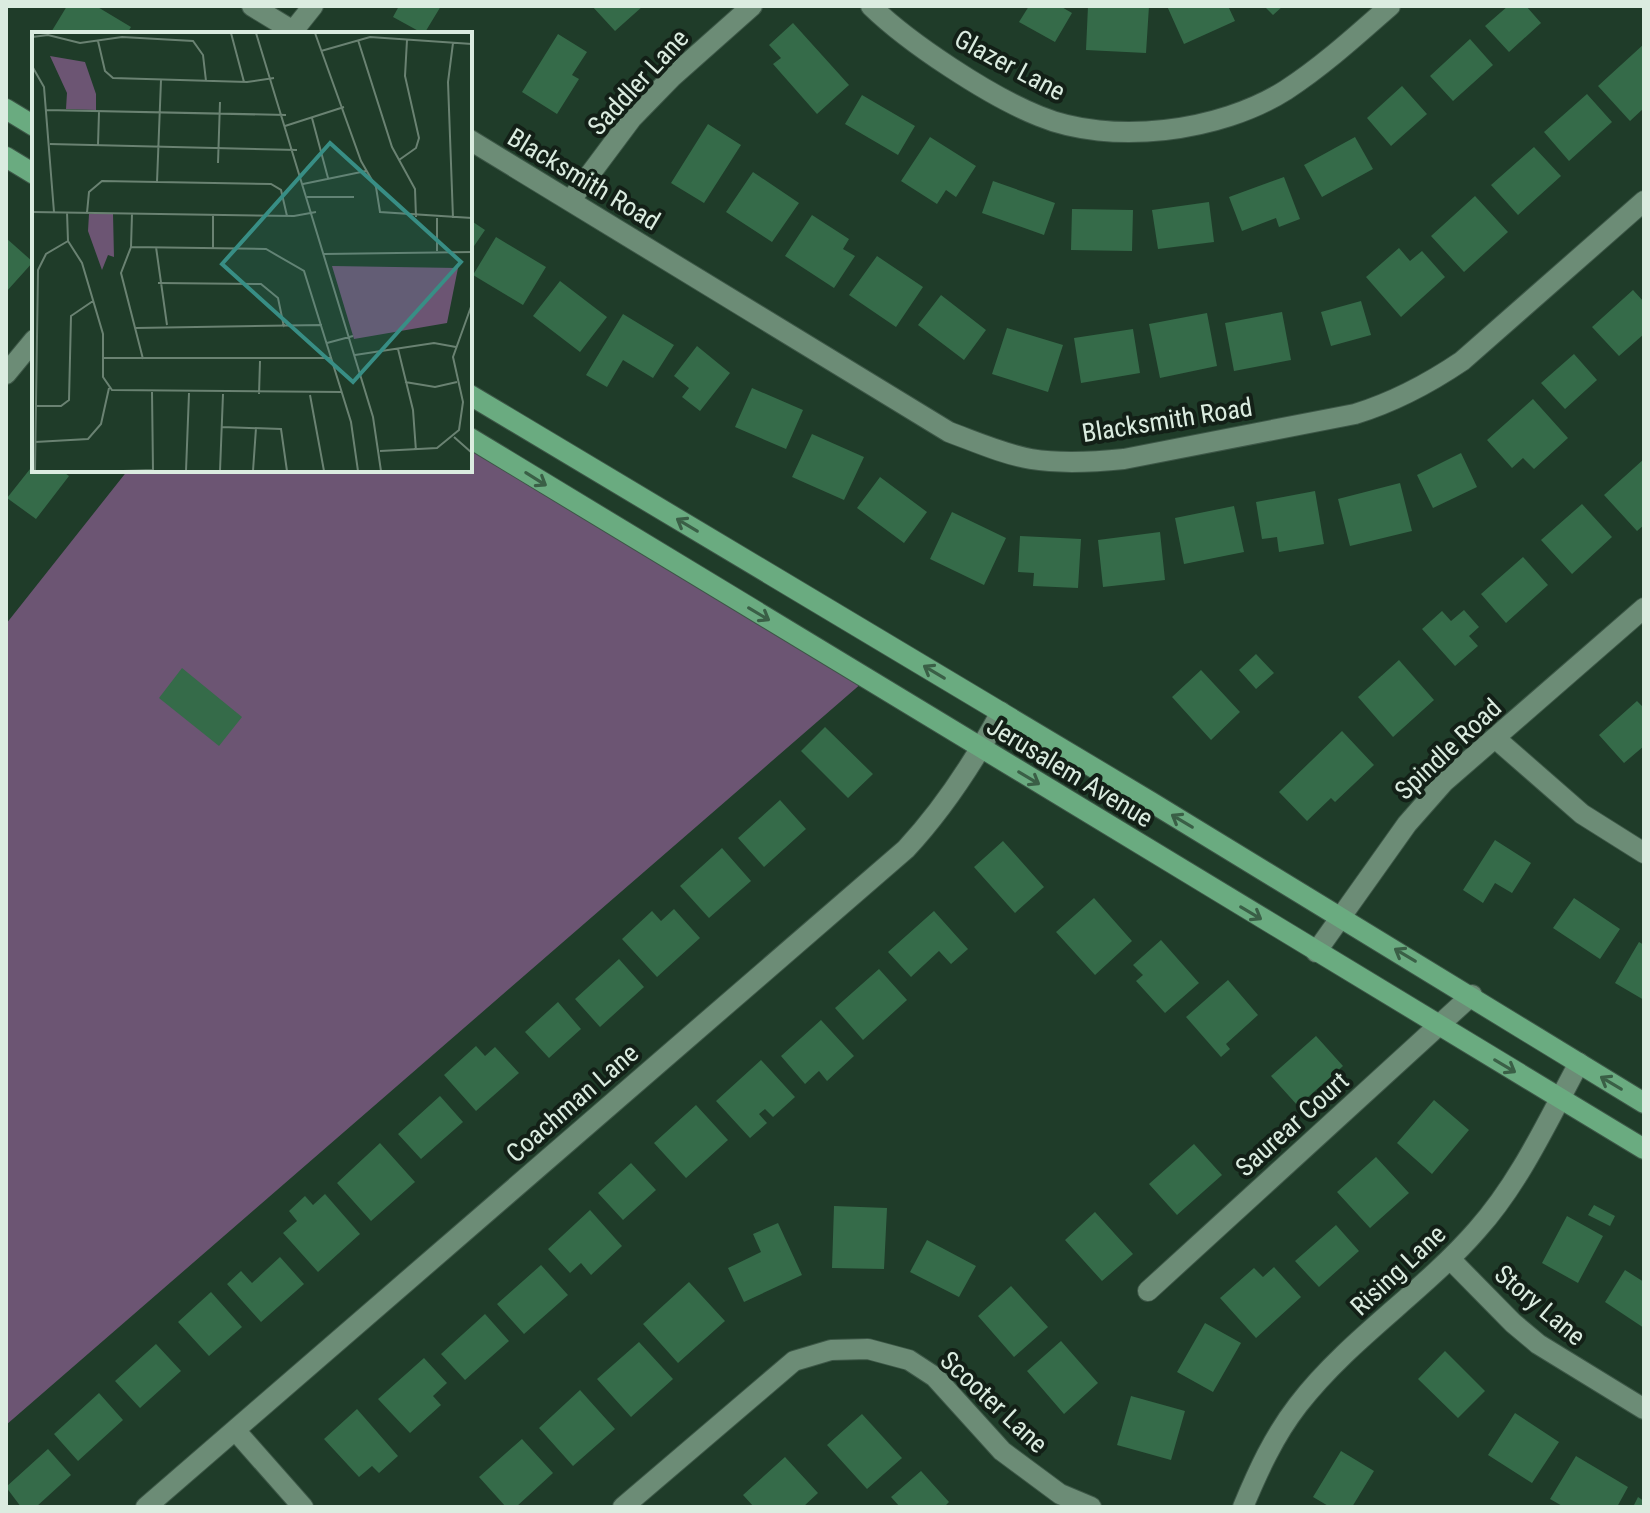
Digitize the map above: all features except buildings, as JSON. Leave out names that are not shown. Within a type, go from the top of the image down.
[{"type":"main road","points":[[6,109],[32,125]]},
{"type":"main road","points":[[6,157],[32,173]]},
{"type":"main road","name":"Jerusalem Avenue","points":[[472,396],[1472,995],[1644,1103]]},
{"type":"main road","name":"Jerusalem Avenue","points":[[472,439],[1644,1149]]},
{"type":"street","points":[[252,6],[294,32]]},
{"type":"street","points":[[297,32],[313,6]]},
{"type":"street","name":"Saddler Lane","points":[[570,201],[632,118],[672,77],[752,6]]},
{"type":"street","name":"Glazer Lane","points":[[871,6],[892,26],[978,84],[1039,117],[1087,129],[1154,132],[1201,124],[1252,107],[1285,91],[1390,6]]},
{"type":"street","name":"Blacksmith Road","points":[[472,141],[949,432],[994,449],[1033,459],[1091,462],[1124,459],[1355,414],[1390,403],[1462,361],[1644,201]]},
{"type":"street","points":[[6,374],[32,342]]},
{"type":"street","name":"Spindle Road","points":[[1316,952],[1407,824],[1444,782],[1644,608]]},
{"type":"street","name":"Coachman Lane","points":[[146,1507],[906,849],[941,810],[1001,712]]},
{"type":"street","points":[[1495,738],[1582,814],[1644,853]]},
{"type":"street","name":"Saurear Court","points":[[1148,1291],[1472,995]]},
{"type":"street","name":"Rising Lane","points":[[1243,1507],[1264,1461],[1298,1404],[1344,1356],[1450,1259],[1496,1209],[1579,1063]]},
{"type":"street","name":"Story Lane","points":[[1450,1259],[1538,1344],[1644,1409]]},
{"type":"street","name":"Scooter Lane","points":[[623,1507],[794,1361],[831,1350],[868,1349],[909,1360],[935,1377],[1002,1451],[1060,1494],[1091,1507]]},
{"type":"street","points":[[235,1430],[303,1507]]},
{"type":"shaded area","points":[[472,432],[870,676],[6,1425],[6,624],[126,472],[472,472]]}]
